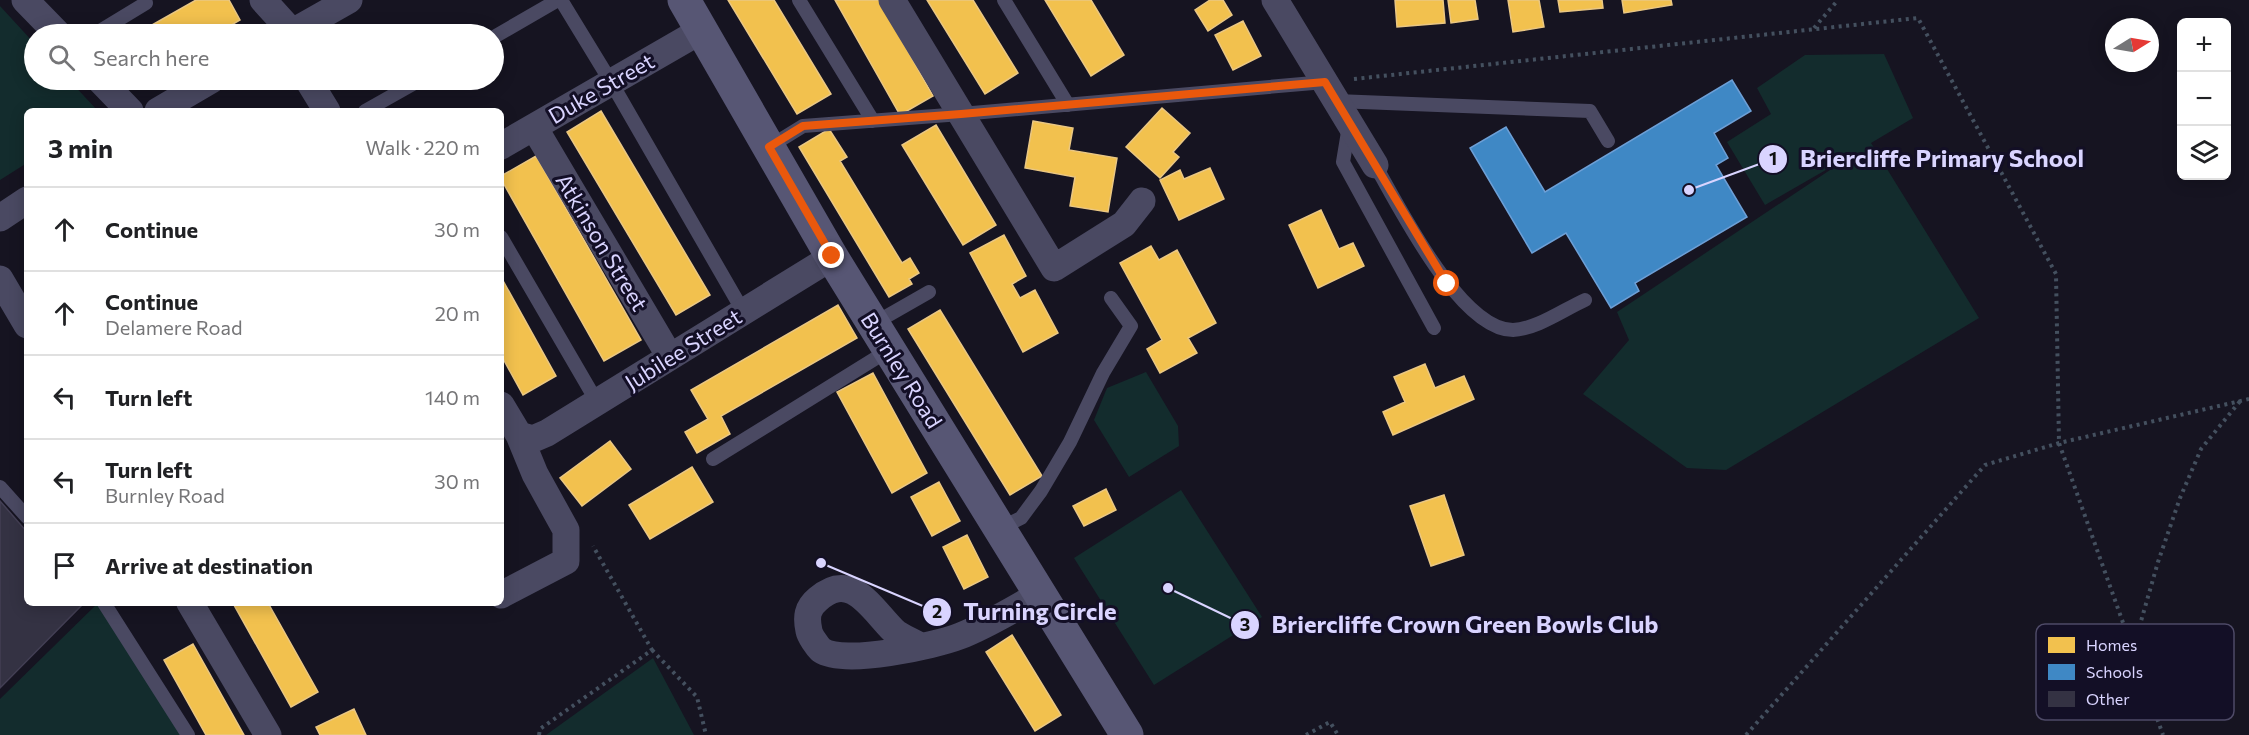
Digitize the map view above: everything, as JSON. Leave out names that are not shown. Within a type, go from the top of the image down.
[{"type":"street","points":[[25,0],[48,24]]},
{"type":"street","points":[[263,0],[283,24]]},
{"type":"street","points":[[308,24],[349,0]]},
{"type":"street","name":"Burnley Road","points":[[684,0],[832,256],[1127,735]]},
{"type":"street","points":[[892,0],[1054,268],[1124,225],[1142,201]]},
{"type":"street","points":[[1275,0],[1375,165]]},
{"type":"street","name":"Duke Street","points":[[504,144],[702,30]]},
{"type":"street","points":[[110,90],[127,108]]},
{"type":"street","points":[[163,108],[194,90]]},
{"type":"street","points":[[314,90],[325,108]]},
{"type":"street","name":"Atkinson Street","points":[[534,127],[670,357]]},
{"type":"street","points":[[0,218],[24,202]]},
{"type":"street","name":"Jubilee Street","points":[[526,437],[547,433],[832,256]]},
{"type":"street","points":[[0,279],[24,315]]},
{"type":"street","points":[[504,409],[526,437],[535,474],[566,530],[566,561],[504,593]]},
{"type":"street","points":[[920,646],[958,637],[992,622],[1040,594]]},
{"type":"street","points":[[192,606],[268,735]]},
{"type":"lane","points":[[504,31],[559,0],[611,82],[743,311]]},
{"type":"lane","points":[[799,0],[873,121]]},
{"type":"lane","points":[[1004,0],[1068,105]]},
{"type":"lane","points":[[111,24],[147,1]]},
{"type":"lane","points":[[370,108],[402,90]]},
{"type":"lane","points":[[769,147],[803,126],[1068,105],[1330,92],[1590,111],[1608,141]]},
{"type":"lane","points":[[1350,124],[1343,162],[1434,328]]},
{"type":"lane","points":[[1375,165],[1447,284],[1471,310],[1490,324],[1512,330],[1534,325],[1585,300]]},
{"type":"lane","points":[[504,242],[597,402]]},
{"type":"lane","points":[[713,459],[881,337],[929,292]]},
{"type":"lane","points":[[1000,528],[1021,518],[1041,491],[1070,442],[1103,373],[1131,326],[1111,298]]},
{"type":"lane","points":[[0,487],[24,514]]},
{"type":"lane","points":[[106,606],[188,735]]},
{"type":"path","points":[[1814,28],[1838,0]]},
{"type":"path","points":[[1330,92],[1814,28],[1918,18],[2056,274],[2059,443],[2124,624]]},
{"type":"path","points":[[2140,624],[2180,498],[2201,449],[2241,399]]},
{"type":"path","points":[[1746,735],[1985,465],[2059,443],[2241,399],[2249,399]]},
{"type":"path","points":[[590,539],[652,650],[697,697],[706,735]]},
{"type":"path","points":[[539,735],[540,729],[652,650]]},
{"type":"path","points":[[2158,720],[2163,735]]},
{"type":"path","points":[[1306,735],[1330,722],[1338,735]]},
{"type":"green space","points":[[0,6],[24,32],[24,90],[78,90],[95,108],[24,108],[24,165],[0,180]]},
{"type":"green space","points":[[1884,54],[1913,118],[1871,143],[1979,318],[1726,470],[1687,468],[1583,394],[1629,340],[1617,312],[1857,152],[1765,205],[1727,142],[1771,114],[1757,88],[1805,55]]},
{"type":"green space","points":[[1146,372],[1178,426],[1179,446],[1129,477],[1094,420],[1107,388]]},
{"type":"green space","points":[[1181,490],[1262,617],[1154,685],[1074,558]]},
{"type":"green space","points":[[95,606],[100,606],[184,735],[0,735],[0,699]]},
{"type":"green space","points":[[653,658],[694,735],[546,735]]},
{"type":"building: Homes","points":[[196,0],[229,0],[240,20],[233,24],[154,24]]},
{"type":"building: Homes","points":[[728,0],[774,0],[831,94],[797,114]]},
{"type":"building: Homes","points":[[835,0],[879,0],[933,96],[900,115]]},
{"type":"building: Homes","points":[[927,0],[973,0],[1018,73],[985,94]]},
{"type":"building: Homes","points":[[1045,0],[1091,0],[1124,55],[1091,76]]},
{"type":"building: Homes","points":[[1210,0],[1223,0],[1232,15],[1208,31],[1195,10]]},
{"type":"building: Homes","points":[[1395,0],[1443,0],[1445,23],[1397,27]]},
{"type":"building: Homes","points":[[1448,0],[1475,0],[1478,19],[1451,23]]},
{"type":"building: Homes","points":[[1508,0],[1539,0],[1544,27],[1513,32]]},
{"type":"building: Homes","points":[[1558,0],[1602,0],[1603,8],[1560,12]]},
{"type":"building: Homes","points":[[1622,0],[1671,0],[1672,5],[1624,13]]},
{"type":"building: Homes","points":[[1243,21],[1261,56],[1233,70],[1215,35]]},
{"type":"building: Homes","points":[[1162,108],[1190,133],[1173,152],[1179,157],[1160,178],[1126,147]]},
{"type":"building: Homes","points":[[601,111],[710,295],[676,315],[567,132]]},
{"type":"building: Homes","points":[[1033,121],[1073,128],[1069,150],[1117,158],[1108,212],[1070,206],[1075,177],[1025,168]]},
{"type":"building: Homes","points":[[936,125],[996,225],[963,245],[902,145]]},
{"type":"building: Homes","points":[[829,129],[847,157],[840,161],[902,263],[910,258],[919,273],[909,279],[912,284],[889,297],[799,147]]},
{"type":"building: Homes","points":[[536,156],[641,340],[604,361],[504,184],[504,174]]},
{"type":"building: Homes","points":[[1210,168],[1224,199],[1179,220],[1160,180],[1180,170],[1184,179]]},
{"type":"building: Homes","points":[[1321,210],[1339,249],[1353,243],[1364,266],[1318,288],[1289,225]]},
{"type":"building: Homes","points":[[1004,235],[1026,276],[1012,284],[1020,298],[1035,290],[1058,333],[1023,352],[970,253]]},
{"type":"building: Homes","points":[[1151,246],[1159,260],[1177,250],[1216,323],[1188,338],[1197,353],[1160,373],[1147,349],[1162,340],[1120,263]]},
{"type":"building: Homes","points":[[504,282],[556,376],[523,395],[504,360]]},
{"type":"building: Homes","points":[[838,305],[857,338],[721,416],[730,434],[697,453],[685,432],[708,419],[691,390]]},
{"type":"building: Homes","points":[[940,310],[1042,476],[1010,495],[908,329]]},
{"type":"building: Homes","points":[[1425,364],[1435,388],[1464,376],[1474,399],[1393,435],[1383,412],[1405,402],[1394,377]]},
{"type":"building: Homes","points":[[873,373],[927,473],[892,493],[837,392]]},
{"type":"building: Homes","points":[[610,441],[631,469],[582,506],[560,478]]},
{"type":"building: Homes","points":[[692,467],[713,502],[650,539],[629,505]]},
{"type":"building: Homes","points":[[939,482],[960,521],[932,536],[911,497]]},
{"type":"building: Homes","points":[[1106,489],[1116,510],[1084,526],[1073,506]]},
{"type":"building: Homes","points":[[1444,495],[1464,555],[1431,566],[1410,506]]},
{"type":"building: Homes","points":[[967,535],[988,577],[964,589],[943,547]]},
{"type":"building: Homes","points":[[235,606],[270,606],[318,692],[291,707]]},
{"type":"building: Homes","points":[[1012,635],[1061,715],[1035,731],[986,652]]},
{"type":"building: Homes","points":[[193,644],[244,735],[206,735],[164,660]]},
{"type":"building: Homes","points":[[354,709],[366,735],[320,735],[316,727]]},
{"type":"building: Schools","points":[[1732,80],[1751,111],[1714,133],[1728,158],[1716,165],[1747,217],[1635,283],[1639,291],[1611,308],[1566,233],[1532,253],[1470,148],[1506,127],[1545,192]]},
{"type":"building: Other","points":[[0,501],[24,529],[24,606],[81,606],[0,688]]},
{"type":"place","name":"Briercliffe Primary School","points":[[1689,190]]},
{"type":"place","name":"Turning Circle","points":[[821,563]]},
{"type":"place","name":"Briercliffe Crown Green Bowls Club","points":[[1168,588]]},
{"type":"route","points":[[832,256],[769,147],[803,126],[1325,82],[1447,284]]}]
